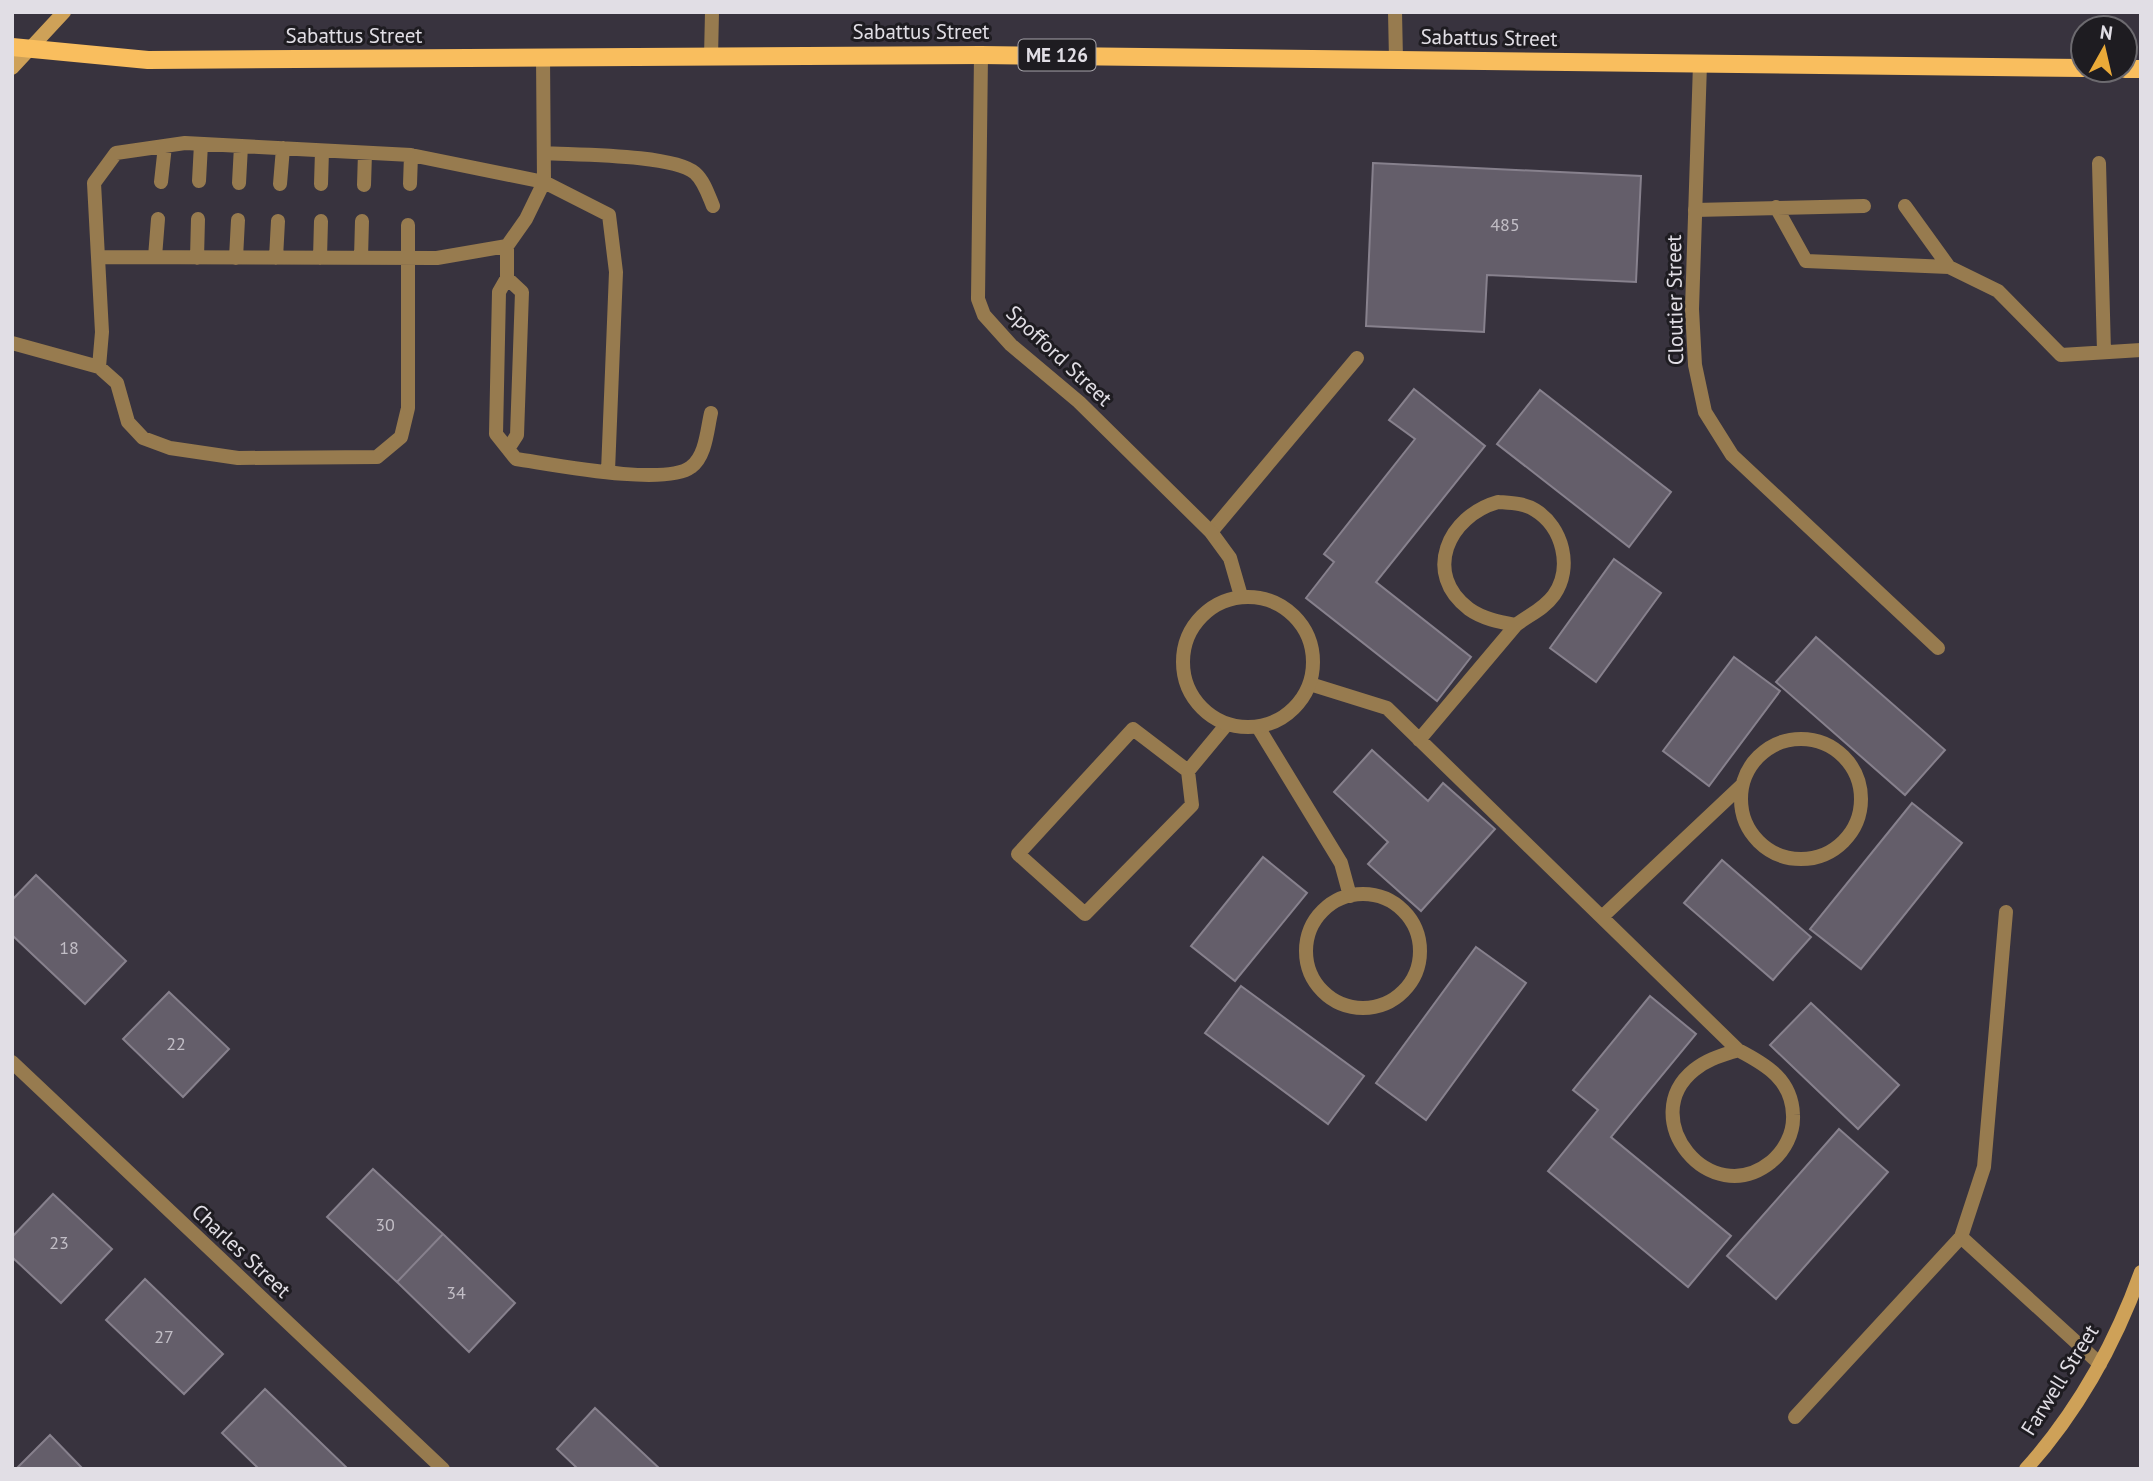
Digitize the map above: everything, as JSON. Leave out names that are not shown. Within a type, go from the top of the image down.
[{"type":"main road","points":[[12,68],[64,12]]},
{"type":"main road","name":"Sabattus Street","points":[[12,47],[149,60],[981,55],[2069,68]]},
{"type":"main road","name":"Farwell Street","points":[[2026,1469],[2074,1406],[2099,1364],[2141,1272]]},
{"type":"street","points":[[711,57],[712,12]]},
{"type":"street","points":[[1395,12],[1396,59]]},
{"type":"street","name":"Spofford Street","points":[[981,55],[978,299],[984,315],[1011,345],[1079,402],[1211,532],[1230,558],[1241,596]]},
{"type":"street","points":[[543,57],[544,182],[526,219],[507,246],[507,278],[499,292],[496,434],[516,459],[654,476],[690,469],[700,458],[711,413]]},
{"type":"street","name":"Cloutier Street","points":[[1700,64],[1692,309],[1695,365],[1705,412],[1732,455],[1938,648]]},
{"type":"street","points":[[199,181],[201,144]]},
{"type":"street","points":[[99,367],[102,332],[94,183],[116,153],[201,144],[411,155],[544,182],[609,215],[616,272],[608,471]]},
{"type":"street","points":[[161,182],[165,146]]},
{"type":"street","points":[[239,183],[241,146]]},
{"type":"street","points":[[281,184],[283,148]]},
{"type":"street","points":[[321,184],[322,151]]},
{"type":"street","points":[[364,185],[365,153]]},
{"type":"street","points":[[544,153],[666,161],[693,171],[705,186],[713,206]]},
{"type":"street","points":[[410,184],[411,155]]},
{"type":"street","points":[[2099,163],[2104,352]]},
{"type":"street","points":[[1695,210],[1864,206]]},
{"type":"street","points":[[1905,206],[1949,267]]},
{"type":"street","points":[[1776,208],[1806,261],[1949,267],[1998,291],[2061,355],[2141,350]]},
{"type":"street","points":[[155,257],[158,219]]},
{"type":"street","points":[[197,258],[198,219]]},
{"type":"street","points":[[236,258],[238,220]]},
{"type":"street","points":[[275,258],[278,221]]},
{"type":"street","points":[[320,258],[321,221]]},
{"type":"street","points":[[361,258],[362,221]]},
{"type":"street","points":[[12,343],[99,367],[117,383],[128,422],[143,438],[170,448],[237,458],[377,457],[401,437],[408,408],[408,225]]},
{"type":"street","points":[[98,257],[437,258],[507,246]]},
{"type":"street","points":[[507,278],[522,292],[517,435],[508,449]]},
{"type":"street","points":[[1211,532],[1357,358]]},
{"type":"street","points":[[1419,740],[1516,625],[1543,608],[1555,593],[1563,575],[1564,556],[1559,538],[1550,523],[1535,510],[1517,503],[1498,502],[1479,508],[1462,520],[1450,537],[1445,556],[1447,577],[1455,595],[1470,610],[1488,619],[1516,625]]},
{"type":"street","points":[[1241,596],[1263,597],[1283,606],[1300,621],[1310,641],[1314,663],[1310,684],[1302,700],[1290,713],[1258,727],[1227,724],[1207,713],[1192,697],[1184,677],[1182,655],[1188,633],[1201,616],[1219,603],[1241,596]]},
{"type":"street","points":[[1310,684],[1387,708],[1738,1050],[1768,1066],[1782,1080],[1791,1098],[1793,1119],[1789,1139],[1778,1156],[1753,1172],[1724,1175],[1706,1169],[1690,1158],[1679,1142],[1674,1123],[1674,1104],[1681,1085],[1693,1070],[1710,1060],[1738,1050]]},
{"type":"street","points":[[1188,771],[1133,729],[1018,854],[1085,914],[1192,805],[1188,771],[1227,724]]},
{"type":"street","points":[[1258,727],[1341,863],[1350,895]]},
{"type":"street","points":[[1602,917],[1741,786],[1755,759],[1770,747],[1788,739],[1808,738],[1827,744],[1844,755],[1855,771],[1862,789],[1862,809],[1855,828],[1842,844],[1825,855],[1805,859],[1785,857],[1766,848],[1752,834],[1743,816],[1741,786]]},
{"type":"street","points":[[1368,894],[1386,899],[1401,908],[1413,922],[1420,940],[1418,967],[1406,990],[1391,1002],[1374,1008],[1354,1008],[1335,1002],[1320,990],[1307,963],[1308,934],[1317,916],[1332,903],[1350,895],[1368,894]]},
{"type":"street","points":[[1796,1417],[1961,1237],[1984,1167],[2007,912]]},
{"type":"street","name":"Charles Street","points":[[12,1062],[443,1469]]},
{"type":"street","points":[[1961,1237],[2099,1364]]},
{"type":"building","points":[[1373,163],[1641,176],[1636,282],[1487,275],[1484,332],[1366,326]]},
{"type":"building","points":[[1414,389],[1485,446],[1376,582],[1471,657],[1437,701],[1306,598],[1334,562],[1324,554],[1415,439],[1389,420]]},
{"type":"building","points":[[1540,390],[1671,492],[1629,547],[1497,444]]},
{"type":"building","points":[[1614,559],[1661,593],[1596,682],[1550,648]]},
{"type":"building","points":[[1816,637],[1945,750],[1905,795],[1776,682]]},
{"type":"building","points":[[1734,657],[1780,691],[1709,786],[1663,751]]},
{"type":"building","points":[[1372,750],[1428,801],[1443,783],[1495,829],[1421,911],[1368,864],[1388,842],[1334,792]]},
{"type":"building","points":[[1912,803],[1962,843],[1861,969],[1810,929]]},
{"type":"building","points":[[1263,857],[1307,893],[1235,981],[1191,946]]},
{"type":"building","points":[[1722,860],[1811,937],[1773,980],[1684,903]]},
{"type":"building","points":[[36,875],[126,961],[85,1004],[12,935],[12,900]]},
{"type":"building","points":[[1476,947],[1526,983],[1426,1120],[1376,1083]]},
{"type":"building","points":[[1241,986],[1364,1076],[1328,1124],[1205,1033]]},
{"type":"building","points":[[169,992],[229,1049],[183,1097],[123,1039]]},
{"type":"building","points":[[1650,996],[1696,1034],[1611,1137],[1731,1236],[1688,1287],[1548,1171],[1598,1110],[1573,1090]]},
{"type":"building","points":[[1811,1003],[1899,1085],[1858,1129],[1770,1045]]},
{"type":"building","points":[[1839,1129],[1888,1172],[1776,1299],[1727,1256]]},
{"type":"building","points":[[373,1169],[443,1234],[397,1282],[327,1217]]},
{"type":"building","points":[[53,1194],[112,1249],[61,1303],[12,1257],[12,1237]]},
{"type":"building","points":[[443,1234],[515,1303],[469,1352],[397,1282]]},
{"type":"building","points":[[145,1279],[223,1354],[184,1394],[106,1320]]},
{"type":"building","points":[[265,1389],[348,1469],[259,1469],[222,1433]]},
{"type":"building","points":[[595,1408],[660,1469],[578,1469],[557,1449]]},
{"type":"building","points":[[50,1435],[83,1469],[16,1469]]}]
